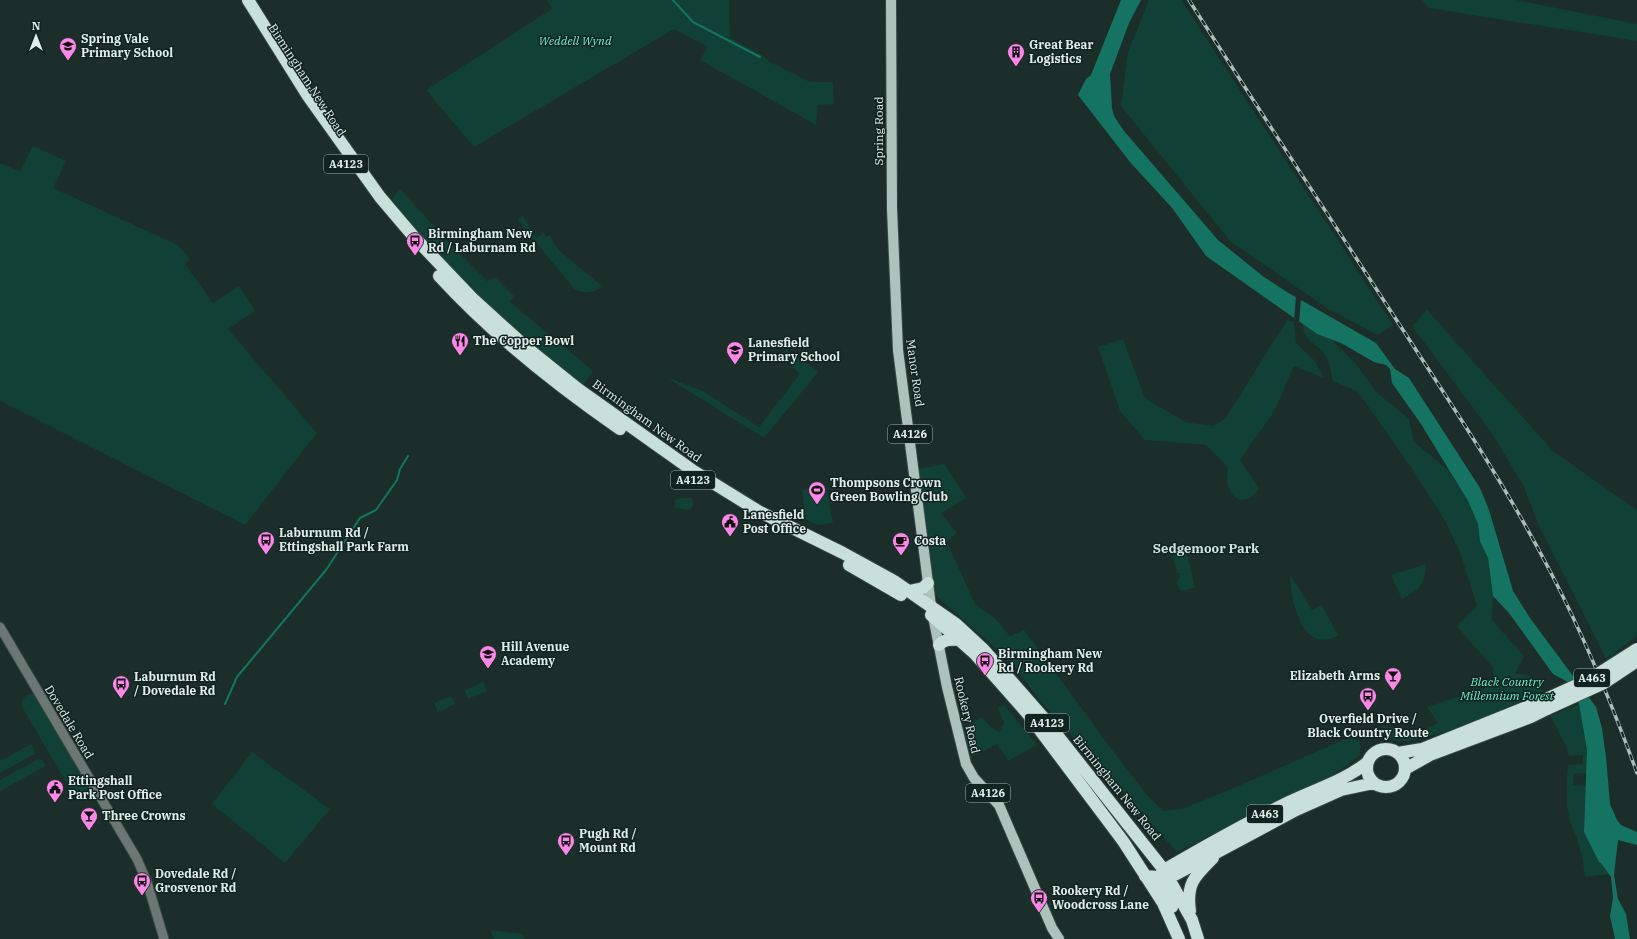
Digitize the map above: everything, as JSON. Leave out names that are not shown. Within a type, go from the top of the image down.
[{"type":"highway","name":"Birmingham New Road","points":[[239,0],[304,104],[350,171],[408,242],[477,309],[537,362],[604,418],[688,477],[737,503],[843,553],[909,591],[933,611],[989,669],[1027,713],[1123,841],[1163,903],[1179,939]]},
{"type":"highway","name":"Birmingham New Road","points":[[248,0],[308,96],[358,168],[414,237],[477,309]]},
{"type":"highway","name":"Birmingham New Road","points":[[737,503],[782,533],[844,563],[933,611],[961,629],[1006,673],[1164,875],[1192,920],[1198,939]]},
{"type":"highway","points":[[909,591],[923,588],[928,583]]},
{"type":"highway","points":[[939,646],[943,641],[949,639],[961,640]]},
{"type":"highway","name":"A463","points":[[1405,769],[1430,755],[1531,717],[1545,705],[1637,649]]},
{"type":"highway","name":"A463","points":[[1398,754],[1422,749],[1604,683],[1637,661]]},
{"type":"highway","points":[[1387,749],[1398,754],[1403,760],[1405,769],[1402,778],[1396,785],[1385,787],[1374,783],[1367,772],[1368,762],[1371,756],[1381,750],[1387,749]]},
{"type":"highway","name":"A463","points":[[1164,875],[1230,832],[1306,794],[1355,772],[1368,762]]},
{"type":"highway","name":"A463","points":[[1164,875],[1222,850],[1270,823],[1327,795],[1354,786],[1374,783]]},
{"type":"highway","name":"A463","points":[[1192,920],[1188,898],[1190,886],[1195,876],[1222,850]]},
{"type":"highway","points":[[1145,876],[1164,875]]},
{"type":"highway","name":"A4123","points":[[1164,875],[1169,901],[1188,939]]},
{"type":"main road","name":"Spring Road","points":[[891,0],[893,263]]},
{"type":"main road","name":"Manor Road","points":[[893,263],[899,362],[907,407],[928,583],[933,611]]},
{"type":"main road","name":"Rookery Road","points":[[933,611],[947,687],[966,764],[974,778],[999,805],[1058,939]]},
{"type":"street","name":"Dovedale Road","points":[[0,627],[137,859],[151,894],[164,939]]},
{"type":"green space","name":"Weddell Wynd","points":[[547,0],[729,0],[730,38],[762,55],[770,62],[810,82],[833,82],[834,104],[818,105],[816,125],[700,60],[708,47],[674,29],[474,147],[426,90],[552,9]]},
{"type":"green space","points":[[1149,0],[1181,0],[1393,325],[1378,335],[1328,309],[1230,241],[1121,106],[1128,52]]},
{"type":"green space","points":[[1422,0],[1516,0],[1637,24],[1637,41],[1429,8]]},
{"type":"green space","points":[[33,146],[66,161],[53,188],[178,245],[190,259],[185,264],[213,303],[239,286],[255,311],[228,329],[317,433],[245,525],[0,401],[0,163],[20,171]]},
{"type":"green space","points":[[400,189],[452,246],[487,281],[495,277],[514,296],[510,302],[593,371],[582,387],[479,300],[464,279],[452,272],[389,202]]},
{"type":"green space","points":[[523,216],[536,238],[544,233],[547,237],[549,235],[560,251],[602,286],[592,292],[582,292],[574,289],[518,220]]},
{"type":"green space","points":[[1427,310],[1554,452],[1637,510],[1637,636],[1606,659],[1540,528],[1523,485],[1491,432],[1412,326]]},
{"type":"green space","points":[[1287,320],[1294,322],[1296,343],[1315,361],[1324,378],[1294,366],[1274,412],[1240,460],[1259,489],[1251,497],[1242,500],[1234,496],[1228,486],[1227,466],[1206,445],[1145,440],[1120,411],[1098,347],[1123,339],[1145,398],[1185,422],[1213,426],[1225,419]]},
{"type":"green space","name":"Black Country Millennium Forest","points":[[1303,324],[1317,334],[1330,338],[1357,365],[1375,391],[1409,419],[1414,442],[1447,469],[1468,501],[1478,524],[1488,558],[1493,596],[1491,619],[1524,656],[1515,674],[1526,675],[1537,679],[1541,683],[1542,692],[1470,722],[1429,737],[1412,741],[1393,740],[1388,737],[1380,727],[1385,726],[1417,732],[1438,723],[1427,707],[1488,687],[1495,676],[1493,668],[1457,626],[1477,606],[1461,555],[1446,523],[1415,473],[1358,392],[1333,381],[1326,356],[1305,334]]},
{"type":"green space","points":[[786,349],[818,372],[764,438],[666,377],[703,391],[759,427],[800,374],[781,355]]},
{"type":"green space","points":[[944,464],[966,498],[941,513],[957,533],[947,542],[975,604],[996,619],[1010,636],[1024,630],[1113,751],[1147,795],[1163,811],[1182,809],[1343,740],[1353,738],[1359,741],[1361,747],[1360,755],[1329,778],[1177,852],[1042,703],[1011,662],[934,594],[918,469]]},
{"type":"green space","name":"Thompsons Crown Green Bowling Club","points":[[826,485],[833,523],[818,525],[805,519],[802,490]]},
{"type":"green space","points":[[692,498],[692,508],[687,510],[675,508],[675,500]]},
{"type":"green space","points":[[1186,549],[1195,588],[1181,591],[1176,583],[1179,579],[1180,573],[1177,573],[1172,552]]},
{"type":"green space","points":[[1426,564],[1423,582],[1417,589],[1402,599],[1391,575]]},
{"type":"green space","points":[[1290,574],[1312,610],[1322,605],[1338,635],[1326,640],[1315,638],[1307,632],[1300,622],[1292,597]]},
{"type":"green space","points":[[483,682],[487,691],[468,699],[465,690]]},
{"type":"green space","points":[[29,694],[34,694],[88,785],[87,791],[79,794],[71,791],[21,705],[23,698]]},
{"type":"green space","points":[[451,696],[455,704],[438,712],[434,703]]},
{"type":"green space","name":"Black Country Millennium Forest","points":[[1579,704],[1587,750],[1587,773],[1574,774],[1573,785],[1586,786],[1584,832],[1609,874],[1585,877],[1582,856],[1570,822],[1567,806],[1568,765],[1583,764],[1583,755],[1569,756],[1565,744],[1550,716]]},
{"type":"green space","points":[[1004,705],[1037,745],[1008,761],[997,744],[970,758],[962,728],[982,717],[990,726],[999,732],[1004,723],[998,708]]},
{"type":"green space","points":[[31,744],[35,754],[0,773],[0,761]]},
{"type":"green space","points":[[252,752],[330,809],[285,863],[212,804]]},
{"type":"green space","points":[[38,759],[42,760],[46,766],[0,791],[0,780]]},
{"type":"green space","points":[[490,930],[523,934],[524,939],[494,939]]},
{"type":"shaded area","points":[[1121,0],[1141,0],[1129,23],[1110,74],[1112,108],[1114,116],[1124,131],[1218,240],[1264,277],[1287,292],[1376,343],[1395,369],[1409,378],[1480,488],[1489,510],[1513,591],[1530,618],[1596,707],[1602,728],[1610,804],[1617,820],[1621,825],[1637,832],[1637,845],[1618,840],[1614,875],[1618,899],[1626,914],[1630,939],[1615,939],[1610,916],[1613,898],[1611,877],[1599,862],[1584,832],[1587,750],[1579,704],[1566,681],[1553,674],[1509,613],[1493,596],[1488,558],[1480,541],[1478,524],[1468,501],[1421,424],[1392,383],[1390,369],[1386,365],[1374,362],[1341,343],[1317,334],[1206,256],[1173,209],[1130,162],[1078,95],[1086,79],[1091,75]]},
{"type":"pier","points":[[1296,296],[1301,299],[1299,324],[1294,321]]},
{"type":"waterway","points":[[673,0],[693,22],[760,57]]},
{"type":"waterway","points":[[225,704],[237,677],[326,570],[360,518],[376,510],[397,480],[400,469],[408,456]]},
{"type":"railway","points":[[1189,0],[1452,406],[1513,504],[1550,571],[1586,645],[1618,721],[1637,773]]},
{"type":"place","name":"Spring Vale Primary School","points":[[68,61]]},
{"type":"place","name":"Great Bear Logistics","points":[[1016,67]]},
{"type":"place","name":"Birmingham New Rd / Laburnam Rd","points":[[415,256]]},
{"type":"place","name":"The Copper Bowl","points":[[460,356]]},
{"type":"place","name":"Lanesfield Primary School","points":[[735,365]]},
{"type":"place","name":"Thompsons Crown Green Bowling Club","points":[[817,505]]},
{"type":"place","name":"Lanesfield Post Office","points":[[730,537]]},
{"type":"place","name":"Laburnum Rd / Ettingshall Park Farm","points":[[266,555]]},
{"type":"place","name":"Costa","points":[[901,556]]},
{"type":"place","name":"Hill Avenue Academy","points":[[488,669]]},
{"type":"place","name":"Birmingham New Rd / Rookery Rd","points":[[985,676]]},
{"type":"place","name":"Elizabeth Arms","points":[[1393,691]]},
{"type":"place","name":"Laburnum Rd / Dovedale Rd","points":[[121,699]]},
{"type":"place","name":"Overfield Drive / Black Country Route","points":[[1368,711]]},
{"type":"place","name":"Ettingshall Park Post Office","points":[[55,803]]},
{"type":"place","name":"Three Crowns","points":[[89,831]]},
{"type":"place","name":"Pugh Rd / Mount Rd","points":[[566,856]]},
{"type":"place","name":"Dovedale Rd / Grosvenor Rd","points":[[142,896]]},
{"type":"place","name":"Rookery Rd / Woodcross Lane","points":[[1039,913]]},
{"type":"district","name":"Sedgemoor Park","points":[[1206,548]]}]
